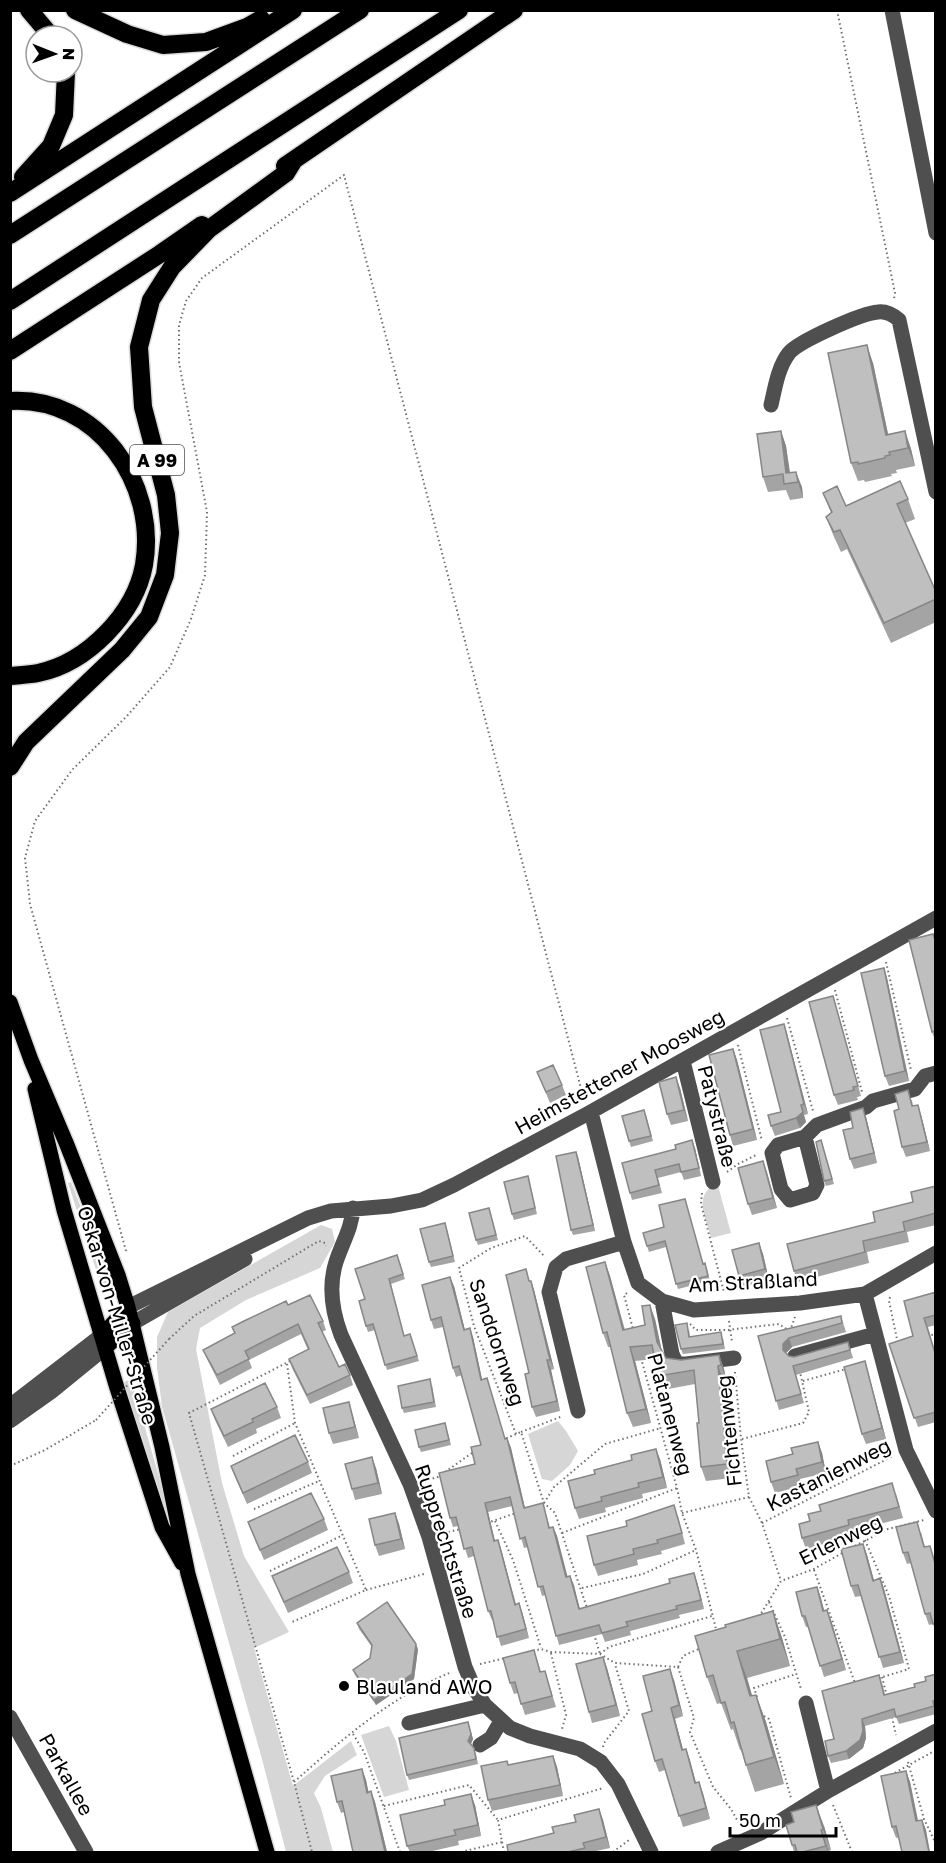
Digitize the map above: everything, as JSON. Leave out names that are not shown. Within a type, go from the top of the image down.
[{"type":"highway","points":[[29,10],[41,24]]},
{"type":"highway","points":[[75,10],[127,34],[163,45],[206,42],[246,27],[276,10]]},
{"type":"highway","points":[[10,191],[292,10]]},
{"type":"highway","points":[[10,235],[360,10]]},
{"type":"highway","points":[[10,302],[459,10]]},
{"type":"highway","name":"A 99","points":[[10,351],[160,254],[514,10]]},
{"type":"highway","points":[[10,191],[51,146],[64,115],[65,84]]},
{"type":"highway","name":"A 99","points":[[10,767],[26,742],[122,650],[149,617],[165,575],[170,533],[166,495],[143,407],[139,347],[151,300],[172,267],[209,229],[286,173],[294,160]]},
{"type":"highway","points":[[10,401],[49,404],[76,416],[99,431],[117,451],[132,474],[141,503],[146,533],[144,566],[131,601],[110,632],[66,663],[38,673],[10,676]]},
{"type":"main road","name":"Oskar-von-Miller-Straße","points":[[10,1002],[31,1060],[118,1275],[133,1323],[188,1574],[267,1852]]},
{"type":"main road","name":"Oskar-von-Miller-Straße","points":[[31,1060],[35,1092],[64,1210],[103,1341],[162,1527],[188,1574]]},
{"type":"main road","points":[[103,1341],[128,1307]]},
{"type":"main road","points":[[103,1341],[133,1323]]},
{"type":"street","points":[[892,10],[936,233]]},
{"type":"street","points":[[771,405],[783,362],[791,351],[803,342],[861,315],[879,312],[892,314],[899,320],[936,492]]},
{"type":"street","name":"Heimstettener Moosweg","points":[[128,1307],[308,1218],[331,1211],[391,1206],[422,1200],[454,1185],[589,1113],[936,918]]},
{"type":"street","name":"Patystraße","points":[[682,1061],[713,1182]]},
{"type":"street","points":[[806,1137],[817,1125],[866,1107],[873,1101],[915,1089],[925,1076],[936,1073]]},
{"type":"street","points":[[589,1113],[624,1242],[638,1283]]},
{"type":"street","name":"Rupprechtstraße","points":[[353,1208],[353,1221],[334,1269],[331,1284],[332,1310],[341,1335],[410,1484],[429,1537],[465,1667],[474,1688],[485,1705],[510,1728],[530,1736],[580,1749],[601,1762],[618,1784],[651,1852]]},
{"type":"street","name":"Heimstettener Moosweg","points":[[133,1323],[272,1244],[308,1218]]},
{"type":"street","points":[[578,1411],[549,1292],[556,1267],[566,1259],[624,1242]]},
{"type":"street","name":"Am Straßland","points":[[638,1283],[663,1307],[694,1310],[800,1303],[865,1294],[936,1253]]},
{"type":"street","points":[[865,1294],[906,1450],[931,1515]]},
{"type":"street","points":[[663,1307],[672,1354],[677,1364],[734,1358]]},
{"type":"street","points":[[10,1406],[103,1341]]},
{"type":"street","points":[[10,1421],[51,1392],[103,1341]]},
{"type":"street","points":[[795,1356],[877,1342]]},
{"type":"street","points":[[806,1703],[828,1791]]},
{"type":"street","points":[[409,1723],[485,1705]]},
{"type":"street","name":"Parkallee","points":[[10,1717],[86,1852]]},
{"type":"street","points":[[480,1745],[491,1738],[501,1721]]},
{"type":"street","points":[[718,1852],[749,1840],[900,1749],[936,1731]]},
{"type":"path","points":[[837,10],[895,293],[892,314]]},
{"type":"path","points":[[126,1253],[30,904],[26,858],[35,821],[72,770],[127,716],[170,668],[191,619],[205,575],[207,512],[179,362],[179,325],[186,301],[202,278],[344,175],[589,1113]]},
{"type":"path","points":[[882,947],[915,1089]]},
{"type":"path","points":[[831,975],[866,1107]]},
{"type":"path","points":[[783,1004],[817,1125]]},
{"type":"path","points":[[734,1031],[762,1141]]},
{"type":"path","points":[[713,1182],[738,1164],[764,1152]]},
{"type":"path","name":"Fichtenweg","points":[[713,1182],[701,1195],[701,1204],[727,1308],[749,1497],[762,1523],[781,1581]]},
{"type":"path","name":"Sanddornweg","points":[[516,1434],[474,1326],[459,1268],[491,1248],[525,1236],[556,1267]]},
{"type":"path","points":[[10,1466],[45,1450],[96,1420],[169,1339],[194,1316],[318,1241],[325,1243],[328,1249]]},
{"type":"path","points":[[633,1328],[624,1295],[638,1283]]},
{"type":"path","points":[[877,1342],[898,1344],[889,1301],[891,1294]]},
{"type":"path","points":[[741,1439],[803,1423],[809,1412],[789,1330],[800,1303]]},
{"type":"path","points":[[663,1307],[685,1319],[696,1330],[779,1324],[789,1330]]},
{"type":"path","points":[[926,1336],[936,1334]]},
{"type":"path","name":"Platanenweg","points":[[639,1351],[682,1513],[696,1550],[719,1641]]},
{"type":"path","points":[[296,1359],[189,1413],[312,1852]]},
{"type":"path","points":[[287,1363],[295,1424],[366,1590]]},
{"type":"path","points":[[803,1381],[848,1369]]},
{"type":"path","points":[[498,1442],[578,1411]]},
{"type":"path","points":[[233,1456],[295,1424]]},
{"type":"path","points":[[544,1503],[554,1487],[605,1444],[661,1428]]},
{"type":"path","points":[[521,1432],[544,1503],[555,1513],[588,1610]]},
{"type":"path","points":[[410,1484],[437,1478],[480,1449]]},
{"type":"path","name":"Kastanienweg","points":[[762,1523],[906,1450]]},
{"type":"path","points":[[254,1509],[319,1481]]},
{"type":"path","name":"Platanenweg","points":[[562,1533],[677,1488]]},
{"type":"path","points":[[682,1513],[749,1497]]},
{"type":"path","points":[[484,1524],[525,1510]]},
{"type":"path","name":"Erlenweg","points":[[757,1620],[781,1581],[814,1569],[865,1539],[931,1515]]},
{"type":"path","points":[[495,1521],[513,1560],[541,1649]]},
{"type":"path","points":[[429,1537],[462,1529]]},
{"type":"path","points":[[270,1571],[344,1535]]},
{"type":"path","points":[[865,1539],[889,1596],[909,1669],[873,1680]]},
{"type":"path","points":[[582,1588],[644,1574],[696,1550]]},
{"type":"path","points":[[814,1569],[856,1685]]},
{"type":"path","points":[[292,1622],[366,1590],[437,1570]]},
{"type":"path","points":[[769,1602],[785,1637],[801,1689],[806,1690],[806,1703]]},
{"type":"path","points":[[600,1654],[609,1647],[711,1616]]},
{"type":"path","points":[[594,1632],[600,1654]]},
{"type":"path","points":[[701,1648],[683,1656],[678,1667],[694,1718],[690,1732],[713,1787],[731,1809],[749,1840]]},
{"type":"path","points":[[531,1652],[541,1649],[551,1652],[600,1654],[615,1663],[678,1667]]},
{"type":"path","points":[[551,1652],[566,1715],[559,1744]]},
{"type":"path","points":[[294,1782],[393,1702],[432,1680],[465,1667],[520,1654]]},
{"type":"path","points":[[601,1762],[604,1743],[628,1711],[615,1663]]},
{"type":"path","points":[[757,1697],[754,1688],[796,1674]]},
{"type":"path","points":[[882,1677],[887,1698]]},
{"type":"path","points":[[890,1708],[900,1749],[909,1765],[924,1819],[936,1844]]},
{"type":"path","points":[[763,1716],[769,1719],[792,1801],[797,1810]]},
{"type":"path","points":[[353,1734],[364,1752],[400,1852]]},
{"type":"path","points":[[498,1820],[618,1784]]},
{"type":"path","points":[[384,1806],[469,1785],[498,1820],[504,1852]]},
{"type":"path","points":[[828,1791],[852,1852]]},
{"type":"path","points":[[613,1852],[640,1830]]},
{"type":"path","points":[[461,1852],[502,1842]]},
{"type":"shaded area","points":[[71,1182],[113,1289],[104,1290],[101,1285],[68,1183]]},
{"type":"shaded area","points":[[717,1182],[731,1233],[711,1238],[704,1214],[703,1200],[705,1194]]},
{"type":"shaded area","points":[[321,1225],[332,1229],[335,1242],[320,1268],[246,1300],[200,1328],[196,1349],[222,1483],[244,1556],[289,1632],[254,1648],[293,1786],[351,1741],[357,1755],[325,1776],[314,1793],[321,1808],[333,1852],[286,1852],[262,1759],[162,1407],[157,1367],[157,1337],[168,1312]]},
{"type":"shaded area","points":[[129,1380],[133,1385],[168,1514],[166,1514],[124,1382]]},
{"type":"shaded area","points":[[558,1421],[578,1451],[570,1465],[552,1481],[542,1479],[528,1434]]},
{"type":"shaded area","points":[[389,1726],[396,1741],[409,1790],[384,1797],[361,1735]]},
{"type":"building","points":[[867,345],[886,435],[905,431],[908,448],[889,452],[890,455],[885,458],[858,464],[858,462],[851,463],[828,353]]},
{"type":"building","points":[[781,431],[786,473],[796,472],[798,482],[784,484],[783,474],[763,477],[757,434]]},
{"type":"building","points":[[900,481],[908,499],[897,504],[936,592],[936,599],[884,623],[840,530],[834,532],[826,517],[832,512],[823,493],[837,486],[846,506]]},
{"type":"building","points":[[933,934],[936,943],[936,1031],[932,1032],[909,940]]},
{"type":"building","points":[[884,968],[905,1071],[885,1076],[861,973]]},
{"type":"building","points":[[833,996],[858,1086],[853,1087],[854,1090],[834,1095],[809,1002]]},
{"type":"building","points":[[784,1024],[804,1104],[801,1105],[803,1112],[796,1118],[771,1126],[768,1115],[781,1112],[760,1030]]},
{"type":"building","points":[[733,1049],[753,1129],[730,1135],[709,1055]]},
{"type":"building","points":[[553,1065],[562,1085],[546,1092],[537,1072]]},
{"type":"building","points":[[676,1077],[684,1110],[667,1114],[659,1082]]},
{"type":"building","points":[[908,1090],[912,1106],[918,1105],[927,1142],[902,1147],[894,1111],[899,1109],[895,1094]]},
{"type":"building","points":[[863,1108],[874,1153],[850,1159],[843,1130],[853,1128],[850,1112]]},
{"type":"building","points":[[644,1110],[651,1136],[629,1141],[622,1116]]},
{"type":"building","points":[[692,1140],[699,1168],[681,1172],[679,1164],[655,1170],[659,1185],[630,1193],[622,1163],[676,1149],[675,1145]]},
{"type":"building","points":[[821,1140],[832,1179],[824,1181],[816,1142]]},
{"type":"building","points":[[576,1152],[593,1225],[571,1230],[556,1156]]},
{"type":"building","points":[[763,1161],[773,1198],[748,1204],[738,1168]]},
{"type":"building","points":[[528,1176],[535,1208],[512,1214],[504,1182]]},
{"type":"building","points":[[936,1186],[936,1213],[903,1222],[905,1231],[863,1241],[865,1252],[794,1271],[787,1244],[875,1222],[873,1212],[913,1202],[911,1192]]},
{"type":"building","points":[[685,1199],[708,1276],[676,1284],[665,1241],[647,1246],[643,1233],[664,1227],[659,1205]]},
{"type":"building","points":[[489,1208],[496,1235],[476,1240],[469,1213]]},
{"type":"building","points":[[445,1223],[453,1256],[429,1262],[420,1229]]},
{"type":"building","points":[[759,1243],[765,1269],[739,1276],[732,1250]]},
{"type":"building","points":[[397,1255],[403,1274],[389,1279],[404,1336],[410,1334],[417,1356],[385,1365],[373,1324],[366,1326],[359,1301],[365,1299],[355,1269]]},
{"type":"building","points":[[605,1262],[623,1330],[645,1325],[642,1306],[650,1305],[657,1342],[666,1358],[681,1360],[719,1355],[721,1365],[718,1366],[727,1464],[701,1467],[694,1370],[658,1376],[652,1345],[630,1347],[646,1409],[627,1413],[607,1332],[603,1333],[586,1267]]},
{"type":"building","points":[[526,1269],[550,1360],[547,1360],[557,1401],[532,1407],[525,1374],[529,1373],[506,1275]]},
{"type":"building","points":[[450,1277],[464,1330],[470,1328],[481,1380],[487,1378],[505,1439],[507,1438],[524,1508],[543,1503],[549,1528],[553,1527],[566,1577],[570,1576],[579,1609],[670,1583],[669,1579],[694,1573],[701,1600],[676,1606],[677,1609],[626,1622],[628,1626],[602,1633],[599,1625],[556,1636],[543,1586],[538,1587],[525,1537],[520,1539],[510,1497],[485,1503],[494,1541],[498,1540],[515,1605],[519,1603],[526,1629],[497,1637],[472,1547],[464,1549],[456,1517],[450,1518],[439,1473],[475,1464],[471,1447],[481,1445],[459,1366],[453,1368],[441,1317],[431,1320],[422,1285]]},
{"type":"building","points":[[936,1292],[936,1315],[924,1318],[936,1356],[936,1412],[914,1418],[889,1344],[913,1336],[904,1301]]},
{"type":"building","points":[[310,1295],[323,1321],[318,1323],[339,1367],[345,1364],[350,1375],[307,1395],[289,1359],[309,1349],[298,1324],[245,1351],[249,1359],[217,1375],[203,1350],[235,1333],[232,1327],[286,1301],[288,1305]]},
{"type":"building","points":[[841,1316],[842,1323],[789,1338],[783,1344],[783,1350],[789,1356],[794,1357],[848,1342],[850,1350],[793,1366],[801,1394],[776,1401],[758,1336]]},
{"type":"building","points":[[687,1323],[689,1337],[721,1332],[723,1344],[681,1349],[675,1325]]},
{"type":"building","points":[[865,1361],[882,1428],[862,1434],[844,1367]]},
{"type":"building","points":[[430,1379],[434,1402],[402,1408],[398,1386]]},
{"type":"building","points":[[265,1383],[277,1407],[224,1436],[211,1409]]},
{"type":"building","points":[[349,1402],[355,1427],[329,1433],[323,1408]]},
{"type":"building","points":[[445,1423],[449,1440],[419,1447],[415,1430]]},
{"type":"building","points":[[295,1435],[308,1462],[243,1493],[231,1466]]},
{"type":"building","points":[[818,1442],[822,1462],[796,1469],[798,1475],[771,1482],[766,1461],[793,1454],[791,1448]]},
{"type":"building","points":[[656,1449],[663,1477],[638,1483],[639,1487],[601,1497],[602,1501],[575,1508],[568,1481],[595,1474],[594,1470],[632,1460],[631,1455]]},
{"type":"building","points":[[372,1457],[378,1483],[352,1489],[345,1464]]},
{"type":"building","points":[[892,1483],[899,1507],[848,1520],[849,1525],[802,1538],[799,1524],[810,1521],[808,1514],[821,1511],[819,1505]]},
{"type":"building","points":[[311,1493],[324,1519],[260,1550],[248,1522]]},
{"type":"building","points":[[674,1505],[682,1533],[657,1540],[658,1543],[633,1549],[634,1554],[594,1565],[587,1536],[627,1526],[626,1521]]},
{"type":"building","points":[[395,1513],[401,1539],[375,1545],[369,1519]]},
{"type":"building","points":[[917,1522],[924,1547],[930,1546],[936,1567],[936,1623],[933,1624],[930,1613],[925,1614],[908,1552],[903,1553],[896,1527]]},
{"type":"building","points":[[863,1544],[873,1581],[880,1578],[900,1652],[879,1657],[858,1585],[851,1586],[841,1549]]},
{"type":"building","points":[[337,1547],[349,1572],[284,1602],[272,1576]]},
{"type":"building","points":[[817,1587],[823,1611],[827,1610],[842,1659],[820,1666],[796,1592]]},
{"type":"building","points":[[387,1602],[416,1644],[412,1674],[374,1700],[353,1670],[370,1658],[372,1645],[357,1623]]},
{"type":"building","points":[[773,1611],[780,1639],[737,1651],[750,1696],[756,1695],[774,1757],[746,1765],[734,1722],[731,1723],[725,1702],[721,1703],[713,1675],[707,1677],[695,1636]]},
{"type":"building","points":[[534,1650],[540,1672],[545,1671],[552,1696],[521,1704],[515,1682],[510,1683],[503,1658]]},
{"type":"building","points":[[603,1657],[616,1705],[589,1712],[576,1664]]},
{"type":"building","points":[[670,1669],[679,1705],[671,1708],[682,1750],[686,1749],[695,1783],[699,1782],[706,1808],[679,1816],[662,1759],[655,1761],[642,1714],[652,1711],[643,1676]]},
{"type":"building","points":[[936,1674],[934,1706],[896,1717],[894,1709],[862,1719],[863,1731],[860,1740],[846,1751],[828,1756],[825,1741],[834,1739],[822,1691],[879,1675],[884,1695],[915,1687],[914,1684],[926,1681],[925,1677]]},
{"type":"building","points":[[468,1722],[471,1734],[468,1741],[474,1748],[476,1759],[407,1775],[399,1738]]},
{"type":"building","points":[[553,1756],[560,1785],[488,1800],[481,1766],[507,1761],[508,1765]]},
{"type":"building","points":[[362,1769],[367,1793],[371,1791],[385,1852],[353,1852],[342,1801],[337,1802],[331,1776]]},
{"type":"building","points":[[906,1771],[916,1821],[922,1820],[929,1852],[902,1852],[896,1826],[892,1827],[881,1776]]},
{"type":"building","points":[[471,1794],[478,1825],[454,1830],[456,1835],[407,1846],[400,1815],[445,1805],[444,1800]]},
{"type":"building","points":[[816,1805],[826,1846],[797,1852],[795,1845],[792,1845],[786,1825],[794,1822],[791,1812]]},
{"type":"building","points":[[599,1809],[606,1837],[583,1843],[585,1848],[568,1852],[508,1852],[507,1845],[554,1833],[552,1827],[576,1822],[574,1815]]},
{"type":"place","name":"Blauland AWO","points":[[344,1686]]}]
